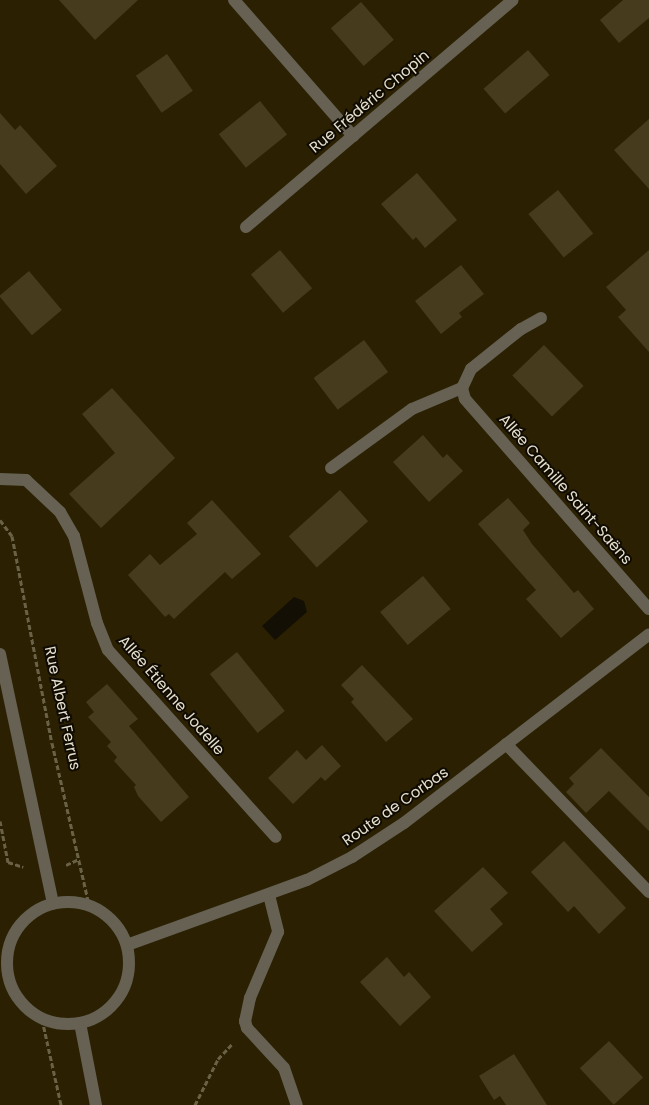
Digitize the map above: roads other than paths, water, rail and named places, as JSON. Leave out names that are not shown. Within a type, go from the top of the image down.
[{"type":"street","points":[[234,0],[353,136]]},
{"type":"street","name":"Rue Frédéric Chopin","points":[[246,227],[513,0]]},
{"type":"street","points":[[331,468],[412,409],[462,388],[471,369],[489,352],[541,318]]},
{"type":"street","name":"Allée Camille Saint-Saëns","points":[[462,388],[465,399],[649,609]]},
{"type":"street","name":"Allée Étienne Jodelle","points":[[0,479],[26,480],[60,512],[74,536],[97,623],[108,650],[276,837]]},
{"type":"street","name":"Route de Corbas","points":[[127,945],[269,895],[352,857],[404,823],[649,634]]},
{"type":"street","points":[[0,654],[53,903]]},
{"type":"street","points":[[506,744],[649,892]]},
{"type":"street","points":[[269,895],[278,932],[246,1010],[247,1028],[284,1068],[297,1105]]},
{"type":"street","points":[[53,903],[90,905],[110,918],[127,945],[129,970],[120,996],[108,1010],[80,1023],[57,1023],[42,1019],[19,1000],[4,974],[12,939],[19,927],[37,910],[53,903]]},
{"type":"street","points":[[80,1023],[96,1105]]}]
